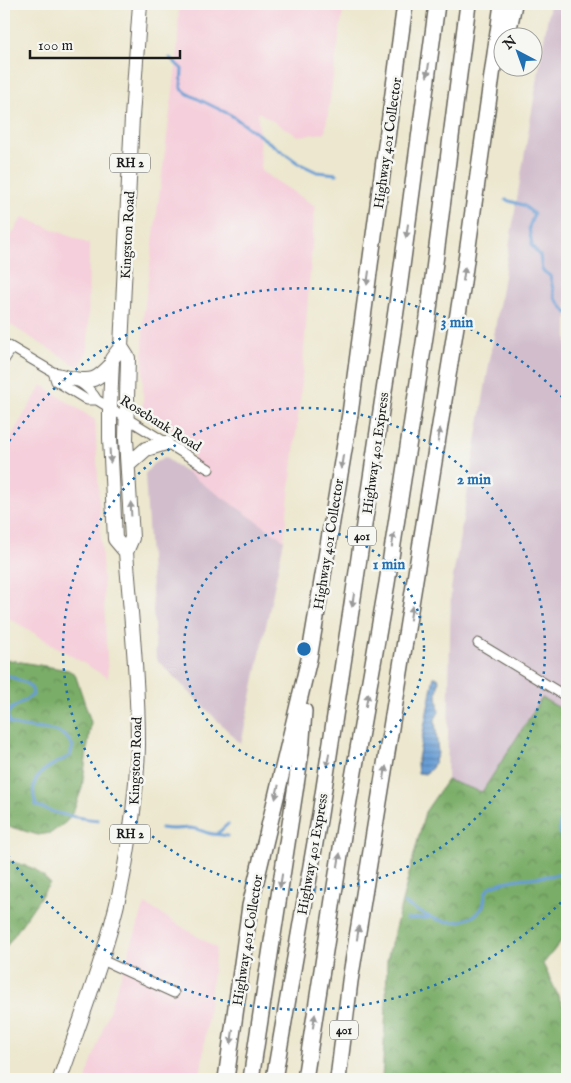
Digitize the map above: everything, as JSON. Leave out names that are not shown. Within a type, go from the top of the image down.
[{"type":"highway","name":"Highway 401 Collector","points":[[226,1079],[250,906],[309,659],[350,414],[405,4]]},
{"type":"highway","name":"Highway 401 Express","points":[[274,1079],[320,814],[358,565],[397,304],[437,4]]},
{"type":"highway","name":"Highway 401 Express","points":[[305,1079],[344,830],[387,582],[428,316],[468,4]]},
{"type":"highway","name":"401","points":[[338,1079],[350,981],[421,553],[462,289],[502,4]]},
{"type":"highway","points":[[509,28],[514,4]]},
{"type":"highway","points":[[481,154],[498,78]]},
{"type":"highway","points":[[251,1079],[301,752],[309,659]]},
{"type":"main road","name":"Kingston Road","points":[[126,552],[114,539],[110,407],[112,360],[121,347],[140,4]]},
{"type":"main road","name":"Kingston Road","points":[[60,1079],[102,960],[125,867],[133,808],[138,746],[136,676],[126,552],[132,538],[126,418],[128,358],[121,347]]},
{"type":"main road","points":[[70,378],[90,381],[97,378],[112,364]]},
{"type":"main road","points":[[128,465],[146,449],[166,443]]},
{"type":"street","points":[[4,360],[8,345]]},
{"type":"street","name":"Rosebank Road","points":[[8,345],[53,372],[62,373],[92,391],[97,400]]},
{"type":"street","name":"Rosebank Road","points":[[53,372],[56,381],[87,400],[97,400],[110,407],[209,470]]},
{"type":"street","points":[[478,643],[567,697]]},
{"type":"street","points":[[102,960],[174,993]]},
{"type":"shaded area","points":[[179,4],[344,4],[325,133],[298,136],[258,112],[261,171],[315,206],[301,390],[284,540],[185,472],[199,446],[143,411],[143,319],[177,60]]},
{"type":"shaded area","points":[[550,4],[567,4],[567,712],[542,698],[482,792],[447,780],[451,589],[537,78],[544,78],[544,39]]},
{"type":"shaded area","points":[[23,217],[89,244],[88,350],[79,367],[4,321],[4,246]]},
{"type":"shaded area","points":[[42,385],[95,420],[108,678],[4,615],[4,448]]},
{"type":"shaded area","points":[[164,457],[284,540],[241,744],[156,659],[145,474],[153,464]]},
{"type":"shaded area","points":[[145,904],[216,948],[200,1079],[86,1079]]},
{"type":"green space","points":[[4,659],[68,670],[75,674],[91,722],[82,788],[74,810],[66,822],[51,833],[38,835],[4,825]]},
{"type":"green space","points":[[542,698],[567,712],[567,934],[543,964],[563,1006],[567,1004],[567,1079],[382,1079],[387,960],[425,812],[447,780],[482,792]]},
{"type":"green space","points":[[4,859],[35,869],[50,883],[4,950]]},
{"type":"water","points":[[434,676],[439,679],[437,694],[439,712],[435,719],[438,753],[432,768],[425,774],[418,773],[417,764]]},
{"type":"waterway","points":[[170,58],[182,69],[181,88],[188,94],[231,115],[298,163],[317,172],[337,174]]},
{"type":"waterway","points":[[506,200],[523,205],[534,214],[529,227],[532,246],[540,256],[542,270],[550,276],[555,298],[567,313]]},
{"type":"waterway","points":[[4,674],[26,683],[32,689],[33,695],[11,709],[7,715],[10,723],[27,728],[45,729],[61,733],[73,746],[70,756],[46,769],[36,779],[34,786],[36,805],[66,815],[98,820]]},
{"type":"waterway","points":[[567,806],[562,814],[560,826],[562,840],[567,843]]},
{"type":"waterway","points":[[218,833],[228,824]]},
{"type":"waterway","points":[[161,828],[192,828],[210,834],[227,836]]},
{"type":"waterway","points":[[404,903],[428,916],[454,922],[472,917],[478,912],[484,903],[487,890],[492,886],[520,879],[567,873]]},
{"type":"waterway","points":[[406,919],[428,918]]}]
